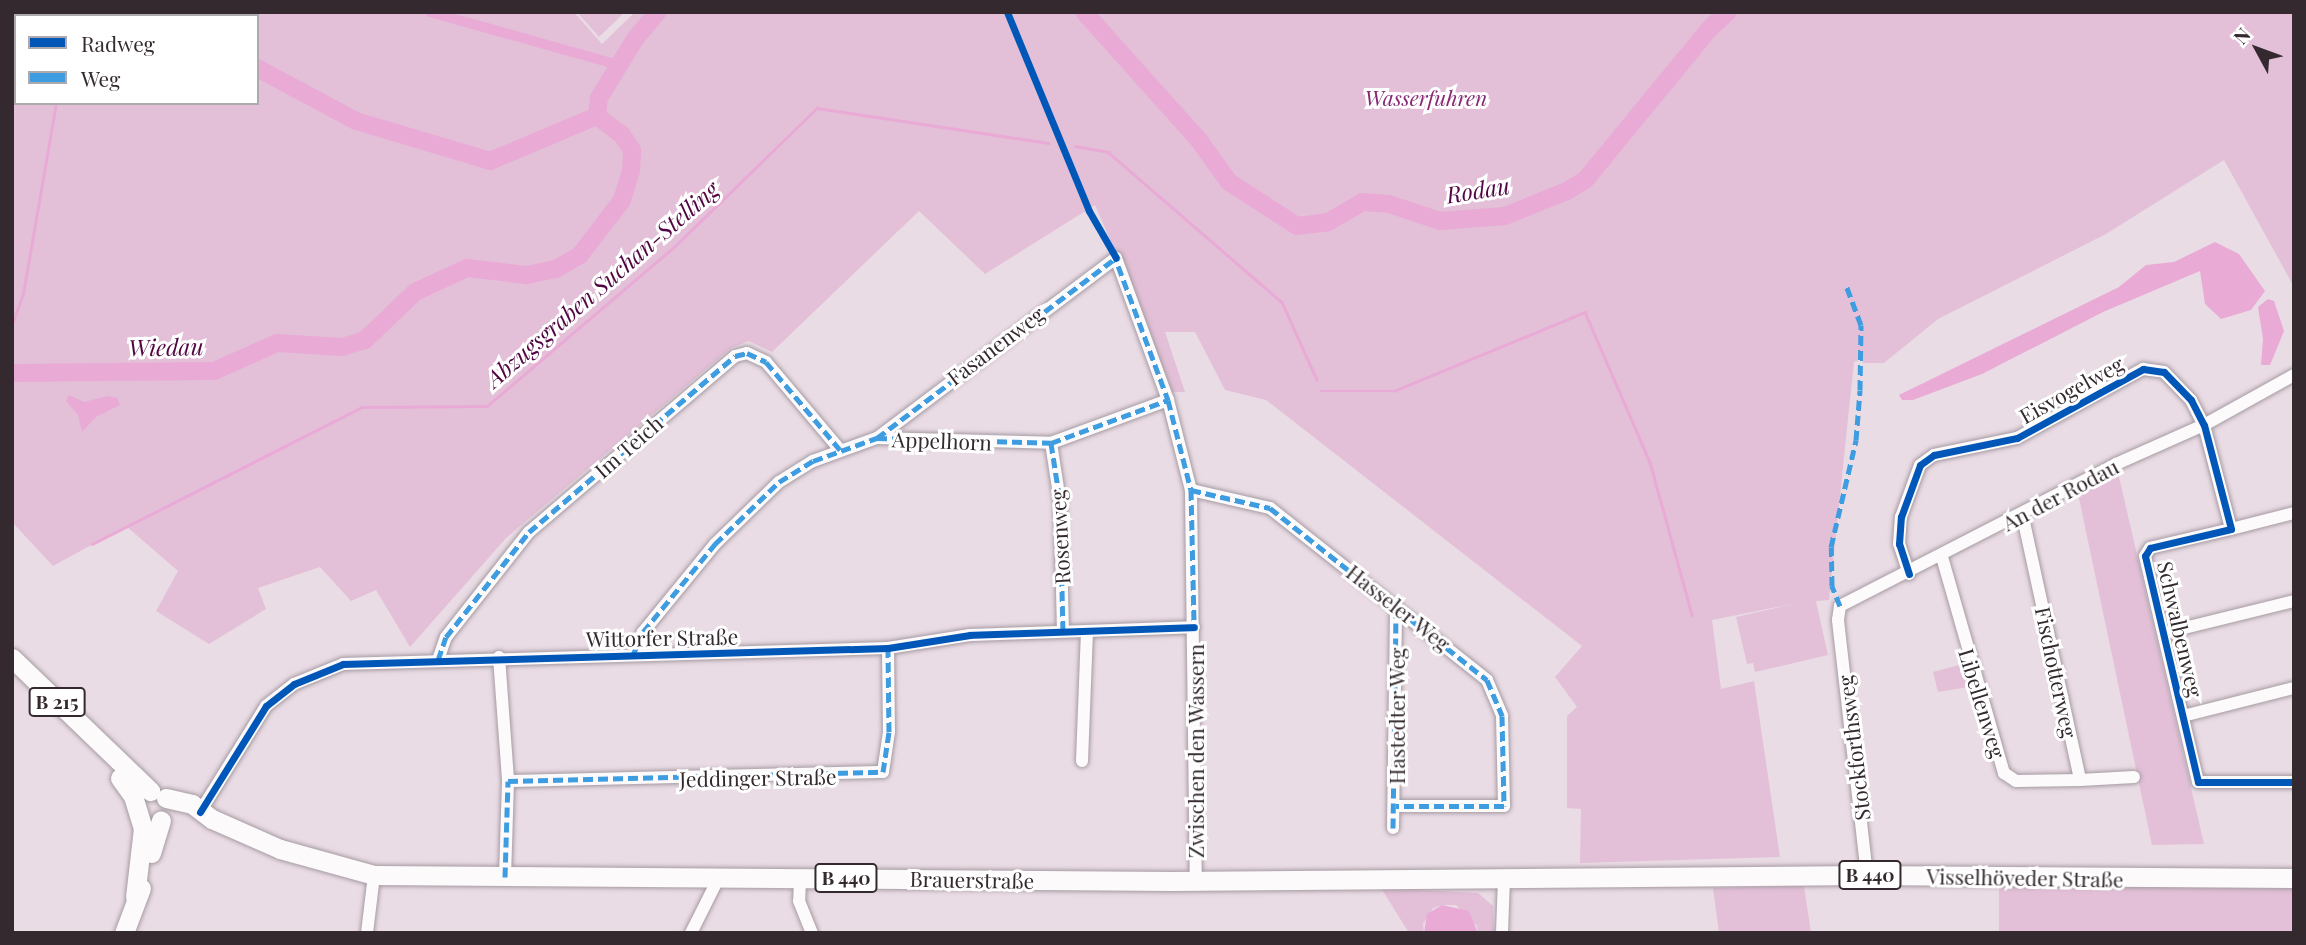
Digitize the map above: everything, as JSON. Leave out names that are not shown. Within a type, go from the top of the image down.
[{"type":"main road","name":"B 215","points":[[12,658],[161,807],[124,933]]},
{"type":"main road","name":"B 215","points":[[106,750],[138,813],[143,839],[135,897]]},
{"type":"main road","points":[[161,807],[151,824],[138,813],[141,795],[161,807],[200,812]]},
{"type":"main road","name":"Brauerstraße","points":[[200,812],[280,849],[374,875],[718,879],[1504,879]]},
{"type":"main road","name":"Visselhöveder Straße","points":[[1504,879],[1867,875],[2294,878]]},
{"type":"street","name":"Zwischen den Wassern","points":[[1116,258],[1168,400],[1191,490],[1196,879]]},
{"type":"street","name":"Fasanenweg","points":[[877,438],[1116,258]]},
{"type":"street","name":"Im Teich","points":[[438,660],[446,637],[529,533],[735,356],[747,353],[766,362],[840,450]]},
{"type":"street","name":"Eisvogelweg","points":[[1909,574],[1899,544],[1901,517],[1920,465],[1934,455],[2017,438],[2143,369],[2164,372],[2177,384],[2204,425]]},
{"type":"street","name":"An der Rodau","points":[[1838,620],[1843,604],[1909,574],[2022,513],[2204,425],[2294,375]]},
{"type":"street","name":"Appelhorn","points":[[634,655],[643,632],[715,544],[779,482],[840,450],[877,438],[1051,443],[1168,400]]},
{"type":"street","points":[[2204,425],[2231,529],[2294,513]]},
{"type":"street","name":"Rosenweg","points":[[1051,443],[1060,501],[1063,631]]},
{"type":"street","name":"Hasseler Weg","points":[[1191,490],[1270,508],[1396,605],[1486,680],[1502,716],[1504,806],[1396,806]]},
{"type":"street","name":"Fischotterweg","points":[[2022,513],[2080,780]]},
{"type":"street","name":"Schwalbenweg","points":[[2231,529],[2150,548],[2146,556],[2198,782],[2294,782]]},
{"type":"street","name":"Libellenweg","points":[[1942,557],[2005,775],[2016,781],[2080,780]]},
{"type":"street","points":[[2164,633],[2294,601]]},
{"type":"street","name":"Hastedter Weg","points":[[1393,828],[1396,806],[1396,605]]},
{"type":"street","name":"Stockforthsweg","points":[[1838,620],[1867,875]]},
{"type":"street","name":"Wittorfer Straße","points":[[200,812],[252,722],[294,684],[343,664],[499,657],[888,648],[970,635],[1194,627]]},
{"type":"street","points":[[1082,761],[1087,631]]},
{"type":"street","name":"Jeddinger Straße","points":[[508,781],[883,772],[890,732],[888,648]]},
{"type":"street","points":[[499,657],[508,781],[505,877]]},
{"type":"street","points":[[2183,716],[2294,688]]},
{"type":"street","points":[[2080,780],[2134,777]]},
{"type":"street","points":[[367,933],[374,875]]},
{"type":"street","points":[[800,878],[799,901],[812,933]]},
{"type":"street","points":[[691,933],[718,879]]},
{"type":"street","points":[[1502,933],[1504,879]]},
{"type":"green space","name":"Wasserfuhren","points":[[12,12],[574,12],[602,44],[635,12],[2294,12],[2294,287],[2224,160],[2106,234],[1938,319],[1884,363],[1863,363],[1863,358],[1854,362],[1829,600],[1816,601],[1828,655],[1755,672],[1753,663],[1747,664],[1736,617],[1798,603],[1712,620],[1721,689],[1754,681],[1780,857],[1580,863],[1581,809],[1567,808],[1567,716],[1577,707],[1555,677],[1582,646],[1266,400],[1225,390],[1195,332],[1165,332],[1185,392],[1170,392],[1150,332],[1095,205],[985,274],[919,211],[772,352],[749,341],[731,348],[507,537],[410,647],[376,590],[351,601],[320,567],[258,588],[266,609],[209,644],[156,611],[178,571],[126,526],[53,566],[12,522]]},
{"type":"green space","points":[[577,12],[625,12],[599,37]]},
{"type":"green space","points":[[2116,464],[2204,844],[2152,845],[2076,484]]},
{"type":"green space","points":[[1963,664],[1975,686],[1938,692],[1933,672]]},
{"type":"green space","points":[[1999,878],[2294,878],[2294,933],[1999,933]]},
{"type":"green space","points":[[1804,886],[1811,933],[1719,933],[1713,888]]},
{"type":"green space","points":[[1381,888],[1478,893],[1493,906],[1494,933],[1478,933],[1477,926],[1456,905],[1442,905],[1433,908],[1423,924],[1424,933],[1409,933]]},
{"type":"shaded area","points":[[2215,242],[2239,254],[2265,291],[2251,310],[2221,319],[2205,304],[2200,271],[2103,312],[1982,374],[1913,400],[1902,400],[1899,395],[2119,287],[2146,265],[2174,262]]},
{"type":"shaded area","points":[[2268,299],[2274,301],[2284,331],[2270,365],[2261,365],[2263,339],[2258,307]]},
{"type":"shaded area","points":[[69,395],[84,402],[107,396],[117,398],[120,405],[96,417],[82,432],[78,415],[66,401]]},
{"type":"shaded area","points":[[1442,905],[1469,911],[1478,933],[1424,933],[1427,914]]},
{"type":"waterway","points":[[430,12],[618,65]]},
{"type":"waterway","name":"Wiedau","points":[[12,373],[214,371],[277,343],[342,347],[365,340],[415,292],[467,268],[527,275],[556,269],[580,255],[622,200],[631,171],[632,150],[622,135],[597,116],[599,98],[635,39],[658,12]]},
{"type":"waterway","name":"Rodau","points":[[1084,12],[1198,139],[1229,182],[1297,226],[1328,222],[1362,202],[1389,204],[1440,221],[1505,216],[1567,191],[1586,179],[1709,29],[1728,12]]},
{"type":"waterway","points":[[259,69],[356,121],[490,161],[597,116]]},
{"type":"waterway","points":[[12,324],[23,294],[56,105]]},
{"type":"waterway","name":"Abzugsgraben Suchan-Stelling","points":[[92,544],[362,407],[487,406],[675,246],[817,108],[1048,143]]},
{"type":"waterway","name":"Abzugsgraben Suchan-Stelling","points":[[1075,146],[1108,152],[1282,302],[1317,380]]},
{"type":"waterway","name":"Abzugsgraben Suchan-Stelling","points":[[1321,391],[1394,391],[1585,312],[1650,462],[1692,615]]},
{"type":"marked path","points":[[1113,252],[1168,400],[1191,490],[1194,627]]},
{"type":"marked path","points":[[877,438],[1116,258]]},
{"type":"marked path","points":[[1840,606],[1832,586],[1831,547],[1856,440],[1860,390],[1861,325],[1846,285]]},
{"type":"marked path","points":[[438,660],[446,637],[529,532],[735,356],[747,353],[766,362],[840,450]]},
{"type":"marked path","points":[[633,655],[643,632],[715,544],[779,482],[813,461],[877,438],[1051,443],[1168,400]]},
{"type":"marked path","points":[[1051,443],[1060,501],[1063,631]]},
{"type":"marked path","points":[[1191,490],[1270,508],[1487,680],[1502,716],[1504,806],[1396,806]]},
{"type":"marked path","points":[[1393,828],[1396,605]]},
{"type":"marked path","points":[[505,877],[508,781],[883,772],[889,732],[888,648]]},
{"type":"cycle path","points":[[1007,12],[1089,211],[1116,258]]},
{"type":"cycle path","points":[[1909,574],[1899,544],[1901,517],[1920,465],[1934,455],[2017,438],[2143,369],[2164,372],[2191,400],[2204,425],[2231,529],[2150,548],[2145,556],[2198,782],[2294,782]]},
{"type":"cycle path","points":[[200,812],[266,706],[294,684],[343,664],[888,648],[970,635],[1194,627]]}]
